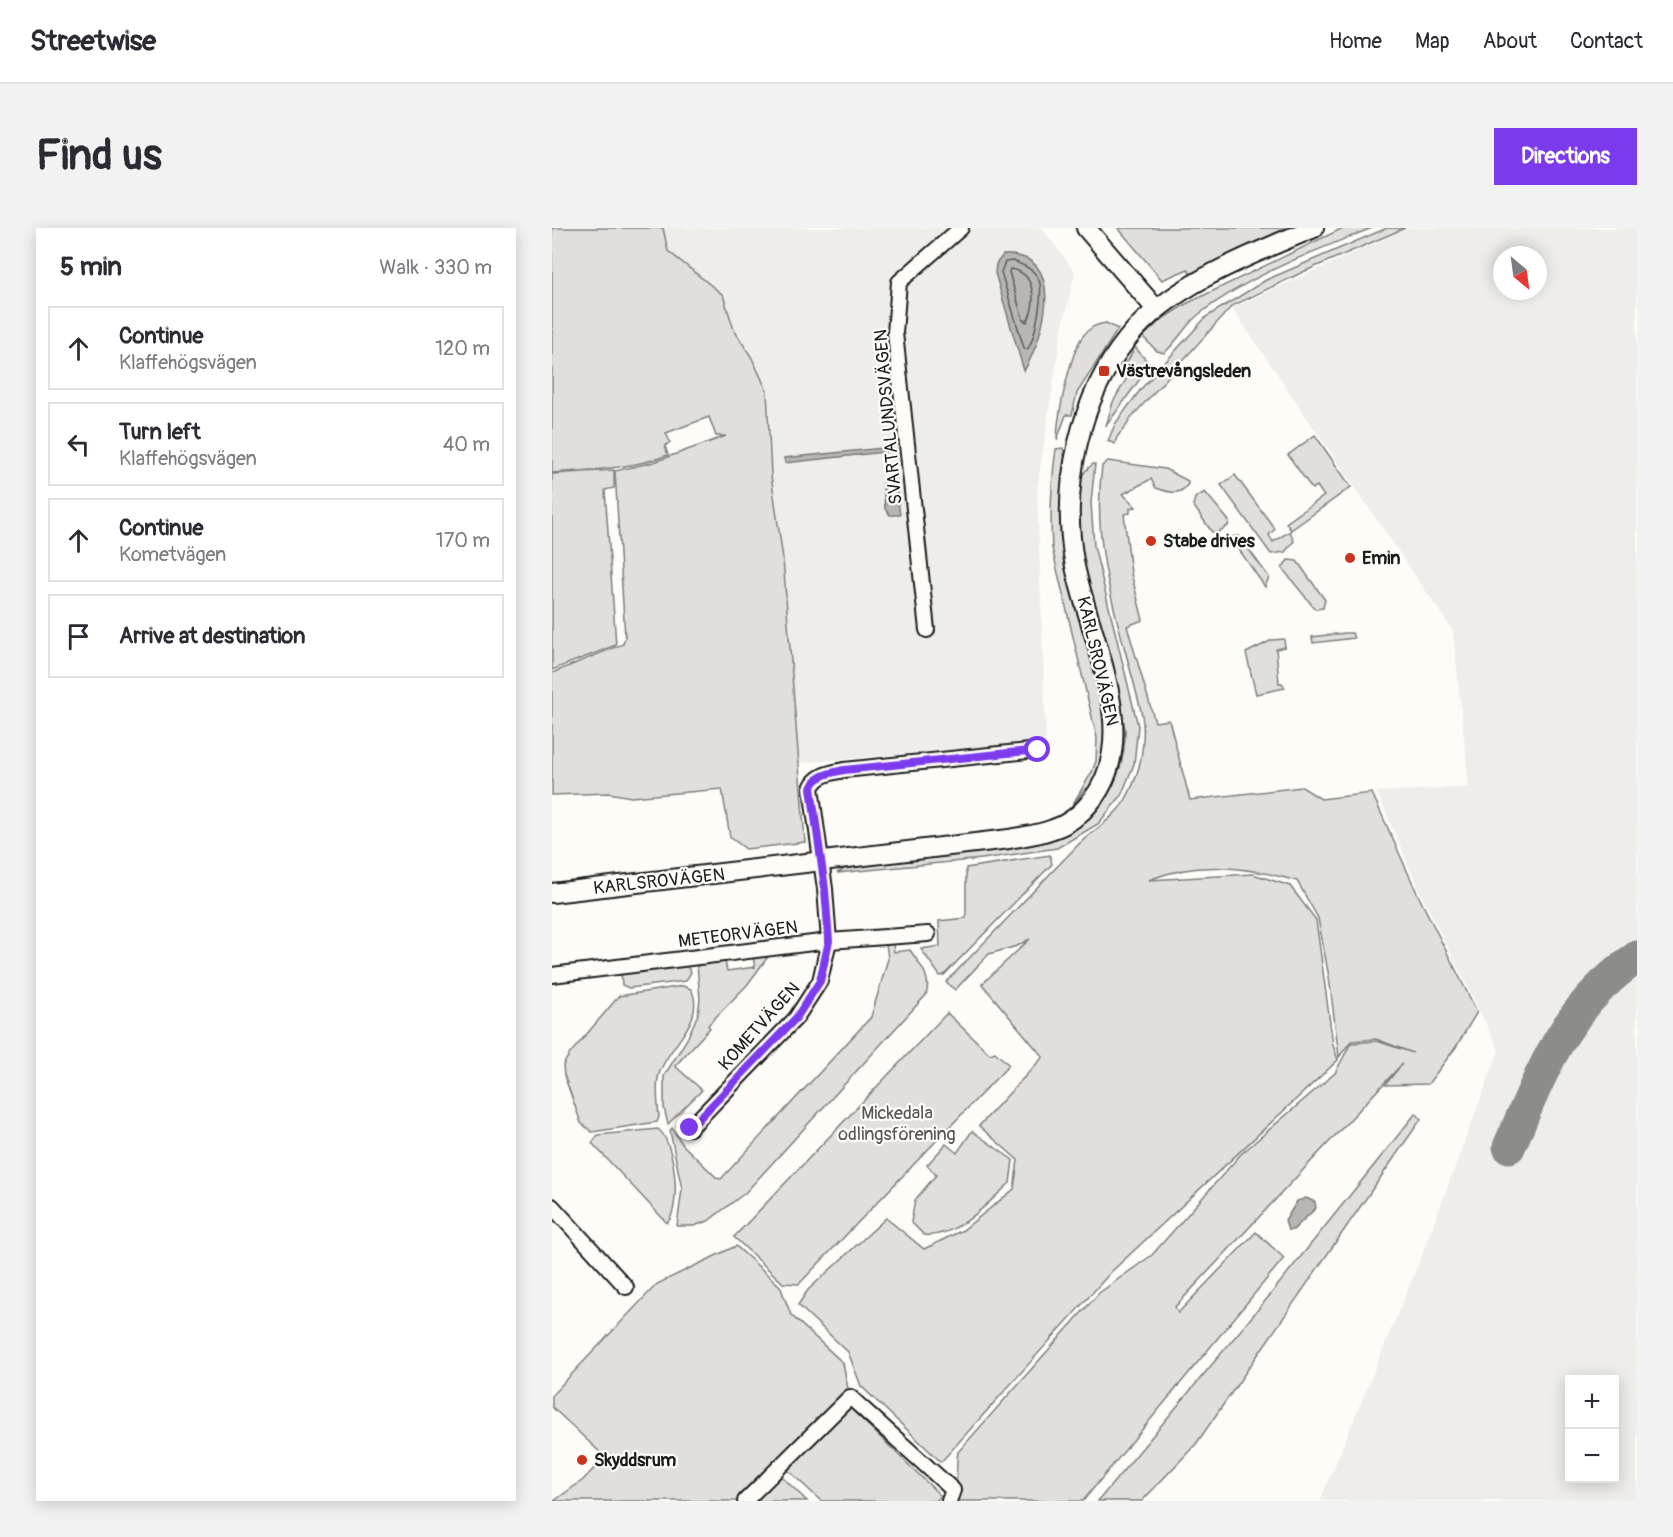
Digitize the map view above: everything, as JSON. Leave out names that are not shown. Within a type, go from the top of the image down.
[{"type":"street","name":"SVARTALUNDSVÄGEN","points":[[927,630],[896,333],[898,282],[961,228]]},
{"type":"street","points":[[1086,228],[1156,309]]},
{"type":"street","name":"KARLSROVÄGEN","points":[[552,893],[821,863],[1042,833],[1074,818],[1103,785],[1113,760],[1114,716],[1074,560],[1071,491],[1077,447],[1099,380],[1128,337],[1156,309],[1218,272],[1314,228]]},
{"type":"street","name":"KOMETVÄGEN","points":[[690,1128],[796,1018],[812,998],[820,981],[829,941],[811,788],[814,781],[826,774],[1038,750]]},
{"type":"street","name":"METEORVÄGEN","points":[[552,975],[829,941],[928,934]]},
{"type":"street","points":[[552,1206],[626,1287]]},
{"type":"street","points":[[745,1501],[850,1397],[953,1490],[949,1501]]},
{"type":"shaded area","points":[[663,228],[1042,228],[1075,272],[1061,333],[1037,489],[1046,742],[798,763],[783,559],[771,475],[770,416],[752,358],[734,330],[723,295],[668,251]]},
{"type":"shaded area","points":[[1409,228],[1637,228],[1637,1501],[1320,1501],[1420,1260],[1499,1050],[1421,894],[1377,792],[1469,787],[1453,631],[1232,308]]},
{"type":"green space","points":[[552,228],[663,228],[668,251],[723,295],[734,330],[752,358],[767,391],[771,475],[783,559],[805,842],[746,849],[730,837],[722,789],[631,797],[609,793],[552,795],[552,673],[623,644],[625,637],[615,471],[654,462],[726,436],[716,436],[709,417],[666,433],[670,442],[665,446],[668,455],[654,460],[596,470],[552,473]]},
{"type":"green space","points":[[1118,228],[1297,228],[1190,274],[1188,269],[1162,280]]},
{"type":"green space","points":[[1343,228],[1372,228],[1282,266],[1238,288],[1198,315],[1164,353],[1157,351],[1143,337],[1161,320],[1184,305]]},
{"type":"green space","points":[[1387,228],[1405,228],[1303,272],[1232,306],[1129,420],[1115,444],[1108,441],[1115,424],[1141,389],[1206,317],[1266,280]]},
{"type":"green space","points":[[1106,323],[1118,329],[1077,393],[1072,415],[1066,415],[1057,440],[1065,386],[1078,344],[1091,328]]},
{"type":"green space","points":[[1135,347],[1150,365],[1106,426],[1113,402],[1129,374],[1123,370]]},
{"type":"green space","points":[[1315,435],[1351,487],[1291,530],[1286,523],[1324,496],[1317,486],[1312,489],[1288,455]]},
{"type":"green space","points":[[1063,448],[1065,460],[1062,532],[1101,696],[1106,732],[1102,762],[1088,789],[1085,789],[1071,807],[1092,772],[1096,761],[1097,738],[1052,548],[1051,499],[1054,462],[1056,449]]},
{"type":"green space","points":[[1108,461],[1165,469],[1188,481],[1185,488],[1174,492],[1156,488],[1151,479],[1123,494],[1136,507],[1130,508],[1130,513],[1124,514],[1131,573],[1143,620],[1127,626],[1155,722],[1169,720],[1190,800],[1302,787],[1321,799],[1372,793],[1418,895],[1477,1012],[1456,1047],[1428,1084],[1385,1085],[1402,1064],[1175,1307],[1178,1313],[1256,1232],[1284,1258],[1083,1501],[953,1501],[958,1452],[1099,1293],[1152,1255],[1241,1154],[1335,1073],[1351,1043],[1377,1041],[1413,1053],[1376,1039],[1351,1041],[1339,1057],[1329,977],[1318,918],[1297,881],[1260,872],[1223,868],[1186,870],[1149,880],[1253,874],[1290,886],[1316,920],[1333,1045],[1338,1060],[1111,1272],[941,1462],[861,1386],[848,1352],[798,1305],[808,1290],[886,1218],[924,1249],[963,1230],[1014,1189],[1018,1160],[979,1126],[1043,1057],[982,984],[1030,939],[1017,946],[989,954],[955,990],[946,982],[1080,843],[1118,810],[1128,795],[1136,776],[1143,745],[1142,715],[1110,592],[1100,530],[1099,498],[1102,466]]},
{"type":"green space","points":[[1095,464],[1091,503],[1094,546],[1138,726],[1134,764],[1121,796],[1098,824],[1057,848],[982,859],[837,873],[846,868],[1048,842],[1072,832],[1098,809],[1108,795],[1121,763],[1125,729],[1091,602],[1078,534],[1077,503],[1081,478]]},
{"type":"green space","points":[[614,470],[614,488],[605,490],[616,645],[552,670],[552,474]]},
{"type":"green space","points":[[1235,475],[1275,529],[1269,535],[1273,542],[1290,531],[1294,541],[1285,552],[1271,554],[1221,485]]},
{"type":"green space","points":[[1205,492],[1229,521],[1228,526],[1216,533],[1212,532],[1193,505],[1195,498]]},
{"type":"green space","points":[[1239,536],[1269,577],[1265,587],[1231,538]]},
{"type":"green space","points":[[1288,560],[1297,561],[1325,600],[1323,608],[1315,609],[1282,568]]},
{"type":"green space","points":[[1352,633],[1354,638],[1313,643],[1312,637]]},
{"type":"green space","points":[[1284,639],[1285,647],[1276,649],[1279,683],[1282,683],[1285,688],[1256,694],[1246,653],[1272,640]]},
{"type":"green space","points":[[1050,855],[1052,864],[944,975],[940,976],[921,949],[940,946],[939,921],[966,918],[966,868]]},
{"type":"green space","points":[[893,942],[894,952],[910,950],[921,966],[927,982],[926,995],[745,1193],[708,1221],[694,1226],[677,1226],[682,1189],[670,1131],[672,1128],[683,1145],[717,1178],[721,1179],[871,1017],[888,959],[886,943]]},
{"type":"green space","points":[[770,954],[747,985],[708,1025],[710,1028],[675,1066],[702,1090],[668,1124],[664,1108],[664,1076],[687,1039],[698,1014],[700,999],[697,964],[725,961],[727,971],[755,967],[753,957]]},
{"type":"green space","points":[[686,965],[691,972],[686,981],[629,988],[622,985],[621,973]]},
{"type":"green space","points":[[683,986],[691,989],[695,1001],[694,1012],[690,1023],[659,1074],[657,1122],[592,1132],[581,1123],[564,1075],[563,1065],[569,1055],[619,996]]},
{"type":"green space","name":"Mickedala odlingsförening","points":[[947,1013],[990,1054],[995,1052],[1009,1065],[799,1284],[783,1283],[734,1237]]},
{"type":"green space","points":[[1416,1113],[1421,1119],[1196,1444],[1142,1501],[1098,1501],[1270,1295]]},
{"type":"green space","points":[[658,1129],[669,1147],[674,1175],[674,1204],[672,1215],[667,1223],[592,1143],[598,1135]]},
{"type":"green space","points":[[972,1131],[1013,1160],[1010,1183],[960,1225],[948,1231],[924,1235],[911,1222],[915,1200],[936,1175],[927,1165],[946,1144],[957,1153]]},
{"type":"green space","points":[[736,1246],[780,1286],[791,1315],[843,1363],[849,1394],[742,1501],[554,1501],[583,1480],[605,1457],[552,1407],[552,1395],[657,1284]]},
{"type":"green space","points":[[848,1406],[941,1496],[936,1501],[821,1501],[787,1469]]},
{"type":"green space","points":[[780,1475],[807,1501],[755,1501]]},
{"type":"water","points":[[1003,255],[1024,257],[1037,267],[1044,281],[1046,299],[1044,318],[1032,356],[1024,371],[995,273],[996,264]]},
{"type":"water","points":[[893,447],[893,451],[785,463],[784,458]]},
{"type":"water","points":[[895,480],[900,515],[890,515],[885,509],[883,483]]},
{"type":"water","points":[[1306,1198],[1315,1202],[1316,1208],[1293,1230],[1288,1230],[1285,1221],[1297,1201]]},
{"type":"taxiway","points":[[1509,1147],[1545,1066],[1573,1019],[1612,976],[1637,957]]},
{"type":"place","name":"Västrevångsleden","points":[[1104,371]]},
{"type":"place","name":"Stabe drives","points":[[1151,541]]},
{"type":"place","name":"Emin","points":[[1350,558]]},
{"type":"place","name":"Skyddsrum","points":[[582,1460]]},
{"type":"route","points":[[690,1128],[796,1018],[812,998],[820,981],[829,941],[825,889],[811,788],[814,781],[826,774],[844,770],[1038,750]]}]
